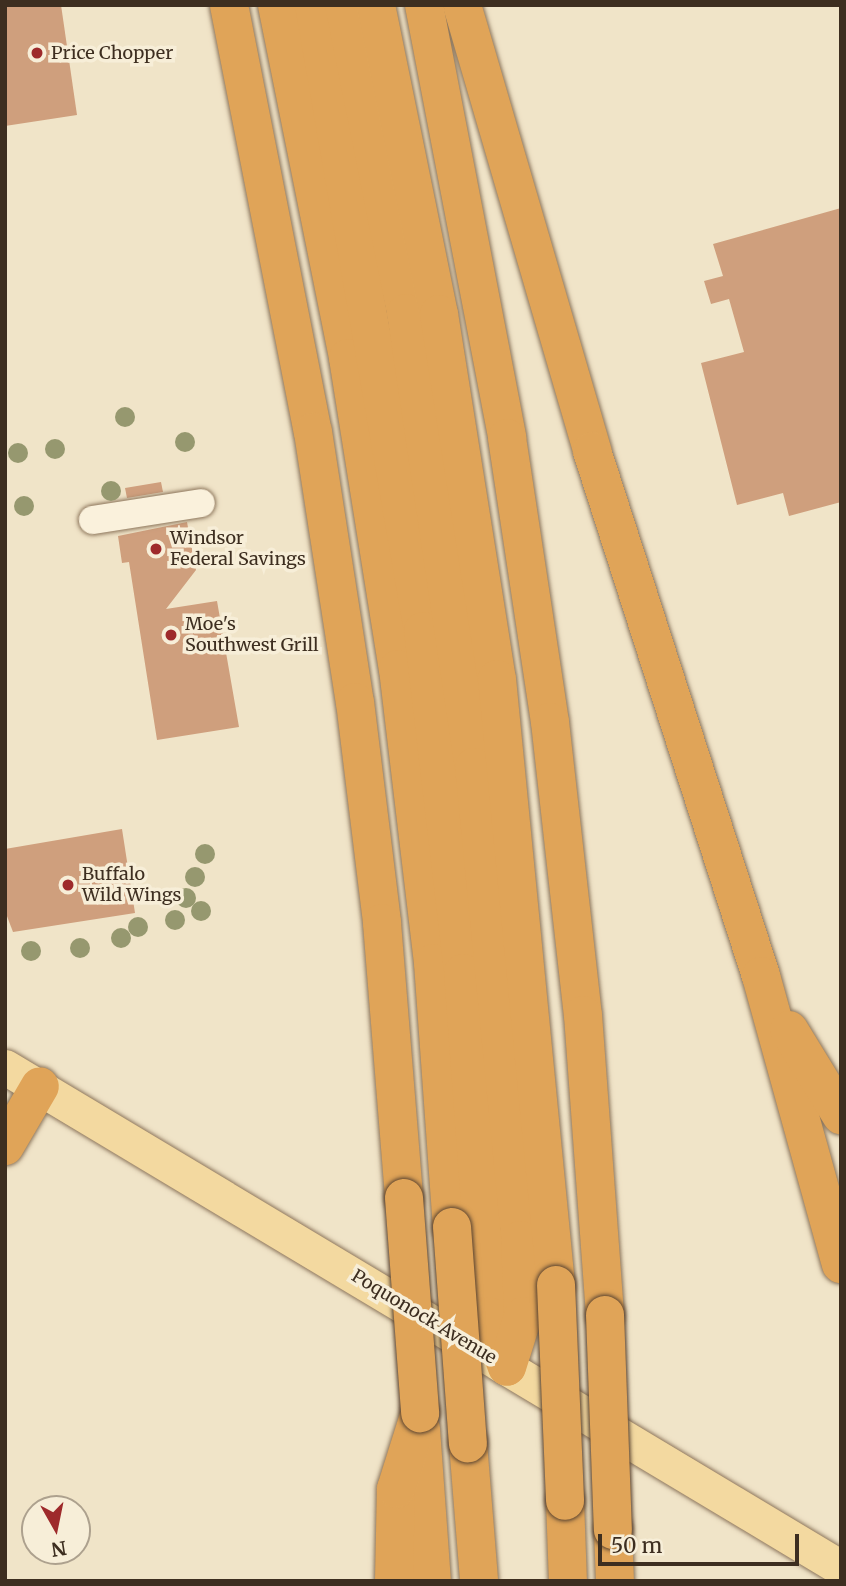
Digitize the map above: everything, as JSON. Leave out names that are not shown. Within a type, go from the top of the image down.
[{"type":"highway","points":[[229,5],[313,432],[355,702],[382,923],[432,1581]]},
{"type":"highway","points":[[277,5],[348,358],[398,669],[433,963],[478,1581]]},
{"type":"highway","points":[[314,5],[423,631],[462,960],[488,1315],[507,1367]]},
{"type":"highway","points":[[344,5],[406,313],[474,767],[520,1253],[523,1316],[507,1367]]},
{"type":"highway","points":[[376,5],[439,314],[495,666],[530,972],[556,1285],[568,1581]]},
{"type":"highway","points":[[424,5],[507,438],[548,709],[583,1015],[605,1315],[615,1581]]},
{"type":"highway","points":[[462,5],[596,464],[761,976],[841,1264]]},
{"type":"highway","points":[[761,976],[810,1072],[841,1115]]},
{"type":"highway","points":[[5,1146],[40,1086]]},
{"type":"highway","points":[[394,1581],[396,1489],[420,1413]]},
{"type":"main road","name":"Poquonock Avenue","points":[[5,1067],[841,1569]]},
{"type":"lane","points":[[91,512],[199,496]]},
{"type":"building","name":"Price Chopper","points":[[5,5],[61,5],[77,115],[5,126]]},
{"type":"building","points":[[841,208],[841,502],[789,516],[783,493],[737,505],[701,363],[744,352],[729,299],[711,304],[704,281],[723,276],[713,244]]},
{"type":"building","points":[[161,482],[163,492],[127,498],[125,488]]},
{"type":"building","points":[[187,522],[196,570],[166,609],[217,601],[239,727],[157,740],[129,562],[122,563],[118,536]]},
{"type":"building","name":"Buffalo Wild Wings","points":[[122,829],[135,913],[13,932],[5,911],[5,849]]},
{"type":"place","name":"Price Chopper","points":[[37,53]]},
{"type":"place","name":"Windsor Federal Savings","points":[[156,549]]},
{"type":"place","name":"Moe's Southwest Grill","points":[[171,635]]},
{"type":"place","name":"Buffalo Wild Wings","points":[[68,885]]}]
